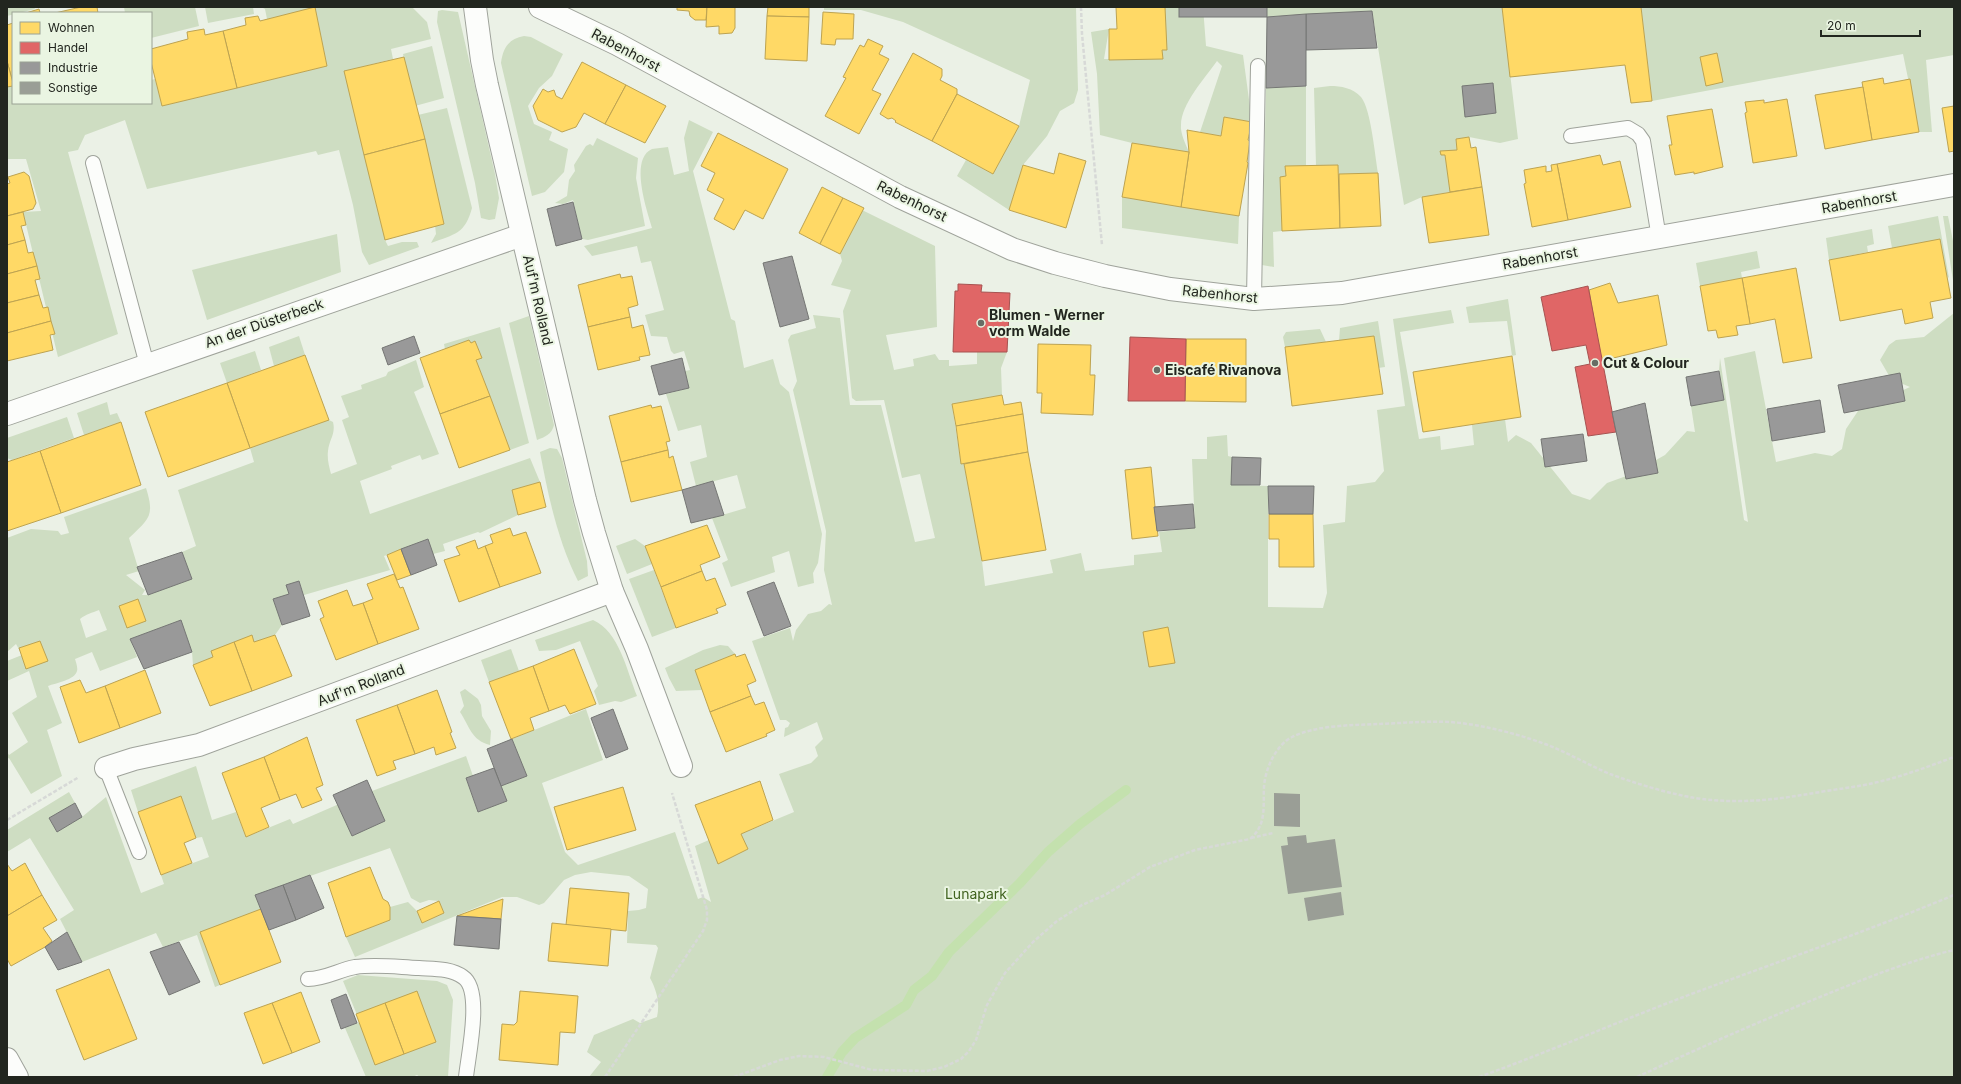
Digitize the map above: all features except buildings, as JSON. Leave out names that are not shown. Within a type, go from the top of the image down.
[{"type":"street","name":"Auf'm Rolland","points":[[475,7],[482,60],[585,500],[612,590],[637,649],[681,766]]},
{"type":"street","name":"Rabenhorst","points":[[540,7],[617,44],[900,197],[1012,249],[1055,264],[1170,289],[1254,299],[1342,293],[1954,185]]},
{"type":"street","name":"An der Düsterbeck","points":[[7,414],[522,234]]},
{"type":"street","name":"Auf'm Rolland","points":[[106,768],[134,759],[199,745],[612,590]]},
{"type":"street","points":[[7,1060],[17,1077]]},
{"type":"lane","points":[[1254,299],[1258,66]]},
{"type":"lane","points":[[1571,136],[1628,128],[1638,134],[1643,141],[1659,238]]},
{"type":"lane","points":[[93,163],[147,365]]},
{"type":"lane","points":[[106,768],[139,852]]},
{"type":"lane","points":[[308,979],[329,976],[350,968],[375,965],[445,970],[465,977],[470,985],[474,1002],[466,1077]]},
{"type":"path","points":[[1081,7],[1082,34],[1105,276]]},
{"type":"path","points":[[1250,839],[1257,833],[1263,818],[1265,803],[1264,786],[1271,762],[1277,750],[1292,737],[1343,725],[1430,722],[1480,726],[1521,736],[1548,745],[1611,774],[1652,787],[1695,798],[1742,802],[1774,800],[1882,781],[1954,758]]},
{"type":"path","points":[[605,1077],[691,951],[707,920],[707,910],[672,797],[672,788],[681,766]]},
{"type":"path","points":[[7,820],[65,784],[106,768]]},
{"type":"path","points":[[734,1077],[780,1060],[799,1056],[824,1057],[872,1070],[927,1071],[944,1068],[961,1059],[976,1040],[987,1005],[1005,973],[1033,942],[1057,921],[1082,905],[1105,895],[1150,867],[1195,850],[1273,834]]},
{"type":"path","points":[[1479,1077],[1550,1051],[1694,993],[1808,952],[1954,895]]},
{"type":"path","points":[[1637,1077],[1725,1036],[1864,979],[1919,958],[1954,950]]},
{"type":"green space","points":[[7,7],[34,7],[35,9],[23,12],[12,12],[12,15],[7,16]]},
{"type":"green space","points":[[124,7],[195,7],[199,26],[152,38],[152,12],[125,12]]},
{"type":"green space","points":[[205,7],[253,7],[254,14],[208,23]]},
{"type":"green space","points":[[261,7],[412,7],[427,22],[431,39],[391,49],[393,59],[345,71],[385,240],[388,246],[402,242],[417,242],[419,247],[369,265],[362,252],[353,205],[339,150],[318,155],[316,151],[147,189],[125,120],[85,135],[78,150],[68,152],[118,334],[58,357],[23,212],[41,211],[26,159],[7,159],[7,87],[12,85],[12,104],[152,104],[152,80],[155,79],[162,106],[327,66],[315,8],[267,19],[265,9]]},
{"type":"green space","points":[[824,7],[1076,7],[1078,90],[1074,103],[1060,111],[1047,136],[1023,165],[1009,210],[957,176],[966,160],[993,174],[1019,126],[1030,80],[903,22],[861,10],[824,10]]},
{"type":"green space","points":[[1165,7],[1203,7],[1206,46],[1243,55],[1252,122],[1224,117],[1221,136],[1200,132],[1222,66],[1217,61],[1189,100],[1182,117],[1181,132],[1189,152],[1132,143],[1100,135],[1097,74],[1091,32],[1109,29],[1104,59],[1157,59],[1162,50]]},
{"type":"green space","points":[[1266,7],[1502,7],[1518,139],[1500,143],[1469,137],[1456,139],[1457,150],[1445,155],[1450,192],[1422,197],[1404,205],[1372,11],[1267,17]]},
{"type":"green space","points":[[1641,7],[1954,7],[1954,55],[1926,60],[1932,132],[1919,132],[1903,54],[1652,101]]},
{"type":"green space","points":[[438,11],[458,12],[495,174],[499,198],[495,219],[489,220],[481,218],[475,183],[437,22]]},
{"type":"green space","points":[[524,36],[531,37],[563,54],[552,76],[539,88],[528,106],[534,124],[552,132],[549,140],[568,149],[564,172],[545,192],[532,196],[501,63],[505,48],[514,39]]},
{"type":"green space","points":[[432,46],[444,98],[415,106],[403,54]]},
{"type":"green space","points":[[1306,86],[1306,166],[1280,178],[1282,231],[1273,232],[1274,267],[1262,265],[1266,88]]},
{"type":"green space","points":[[1330,86],[1343,87],[1351,90],[1361,97],[1370,122],[1378,173],[1339,174],[1337,165],[1316,166],[1314,88]]},
{"type":"green space","points":[[447,108],[472,208],[466,223],[458,232],[431,243],[436,234],[435,225],[444,224],[418,115]]},
{"type":"green space","points":[[689,120],[713,132],[693,171],[731,319],[735,321],[744,368],[773,359],[780,384],[789,392],[822,534],[818,563],[813,573],[814,583],[798,587],[789,551],[772,557],[775,572],[731,587],[722,563],[728,560],[712,518],[746,508],[737,475],[696,486],[690,462],[707,457],[701,425],[678,431],[666,394],[689,388],[685,371],[690,370],[684,351],[674,354],[671,351],[667,337],[651,336],[645,315],[664,310],[651,261],[641,263],[637,246],[592,256],[584,246],[652,228],[642,186],[642,163],[645,155],[652,149],[668,147],[674,175],[689,171],[684,138]]},
{"type":"green space","points":[[597,138],[638,158],[636,178],[645,226],[588,240],[582,239],[573,200],[563,204],[555,203],[567,196],[569,180],[575,171],[574,165],[586,146],[590,144],[593,146]]},
{"type":"green space","points":[[1122,197],[1239,216],[1238,244],[1122,228]]},
{"type":"green space","name":"Lunapark","points":[[862,210],[935,246],[937,327],[886,335],[894,370],[914,366],[913,359],[935,354],[939,360],[949,360],[949,366],[977,364],[977,352],[1007,352],[1001,368],[1002,395],[952,404],[961,463],[964,464],[982,561],[985,586],[1053,573],[1050,560],[1081,553],[1085,571],[1134,565],[1134,555],[1162,552],[1159,532],[1195,528],[1192,459],[1207,459],[1207,437],[1227,435],[1228,456],[1232,457],[1232,485],[1268,486],[1268,607],[1323,608],[1327,593],[1323,525],[1345,522],[1347,486],[1375,482],[1384,471],[1377,410],[1405,406],[1393,319],[1451,310],[1454,323],[1400,332],[1419,439],[1440,436],[1441,450],[1474,445],[1472,425],[1505,419],[1508,442],[1516,435],[1531,443],[1572,494],[1590,500],[1607,483],[1629,475],[1665,455],[1687,431],[1695,432],[1691,406],[1724,400],[1719,371],[1720,358],[1744,520],[1748,522],[1724,358],[1755,351],[1776,462],[1815,453],[1832,456],[1842,449],[1846,429],[1870,393],[1899,392],[1910,387],[1891,379],[1880,360],[1889,345],[1896,340],[1924,337],[1954,313],[1954,1077],[589,1077],[601,1062],[587,1052],[594,1035],[633,1019],[640,1023],[657,1017],[657,997],[650,978],[658,948],[656,945],[627,943],[628,911],[646,908],[648,889],[629,876],[591,872],[575,875],[564,880],[544,903],[539,905],[517,897],[502,897],[355,957],[346,937],[390,920],[390,907],[408,902],[417,911],[422,923],[444,913],[439,901],[429,900],[420,903],[411,898],[390,848],[256,895],[261,909],[220,985],[215,987],[197,935],[163,947],[156,933],[82,962],[60,919],[74,910],[30,838],[7,852],[7,830],[69,792],[75,803],[49,818],[57,832],[82,817],[106,797],[141,893],[164,884],[161,875],[209,857],[202,837],[196,838],[181,796],[138,812],[131,790],[196,766],[212,820],[236,812],[246,837],[290,819],[293,824],[339,804],[352,836],[385,821],[372,791],[466,756],[473,776],[466,779],[478,812],[506,801],[501,786],[527,776],[512,739],[586,709],[603,760],[542,783],[565,852],[578,865],[675,832],[698,899],[703,897],[711,902],[695,846],[709,840],[718,864],[748,849],[741,834],[794,812],[779,774],[811,763],[818,756],[815,747],[823,739],[817,722],[784,737],[785,728],[788,727],[790,723],[786,720],[780,720],[752,641],[790,628],[793,641],[796,630],[808,614],[821,611],[829,604],[832,605],[824,570],[826,531],[793,390],[797,381],[788,340],[791,335],[816,328],[813,315],[840,318],[850,405],[881,405],[915,542],[935,538],[920,474],[902,478],[884,400],[856,401],[852,398],[843,311],[851,290],[831,285],[842,261],[840,254]]},
{"type":"green space","points":[[1938,216],[1949,278],[1947,276],[1940,240],[1892,248],[1888,226]]},
{"type":"green space","points":[[1943,216],[1948,216],[1954,246],[1954,287]]},
{"type":"green space","points":[[1872,229],[1874,244],[1867,246],[1868,252],[1829,260],[1826,238]]},
{"type":"green space","points":[[337,234],[341,272],[207,320],[192,270]]},
{"type":"green space","points":[[1757,251],[1760,268],[1741,272],[1742,278],[1700,286],[1696,263]]},
{"type":"green space","points":[[1508,299],[1516,355],[1512,356],[1507,321],[1469,323],[1466,307]]},
{"type":"green space","points":[[529,316],[554,425],[550,433],[537,440],[509,323]]},
{"type":"green space","points":[[1378,321],[1385,367],[1378,368],[1339,341],[1340,328]]},
{"type":"green space","points":[[500,327],[529,443],[510,450],[476,360],[481,357],[475,341],[471,343],[469,340],[445,349],[444,344]]},
{"type":"green space","points":[[1320,329],[1326,342],[1285,347],[1283,337],[1286,332]]},
{"type":"green space","points":[[299,336],[305,355],[274,366],[269,347]]},
{"type":"green space","points":[[255,351],[261,370],[227,383],[220,363]]},
{"type":"green space","points":[[416,360],[424,387],[414,392],[439,454],[422,460],[420,455],[391,466],[392,469],[360,481],[370,514],[530,458],[540,482],[512,490],[518,515],[480,533],[478,532],[443,544],[445,551],[433,554],[428,539],[384,556],[390,570],[304,595],[299,581],[286,585],[289,594],[273,599],[282,625],[275,635],[193,665],[192,652],[181,620],[130,639],[137,657],[100,671],[92,652],[75,659],[77,671],[73,677],[48,686],[62,723],[47,730],[62,776],[31,794],[9,758],[7,759],[7,752],[9,755],[28,742],[12,713],[37,697],[29,671],[7,681],[7,661],[22,655],[16,644],[7,652],[7,538],[31,529],[58,531],[61,535],[69,533],[64,517],[146,488],[149,497],[150,511],[146,521],[129,538],[139,571],[126,575],[145,590],[142,595],[148,595],[192,579],[182,552],[196,546],[178,490],[254,462],[250,448],[329,420],[333,422],[334,426],[328,454],[331,474],[357,464],[342,420],[349,417],[341,396],[362,389],[361,385],[386,376],[388,372]],"holes":[[[99,610],[107,630],[86,638],[80,619]]]},
{"type":"green space","points":[[107,402],[110,415],[117,413],[121,422],[84,435],[77,413]]},
{"type":"green space","points":[[67,417],[74,438],[12,460],[7,458],[7,438]]},
{"type":"green space","points":[[550,448],[557,449],[562,458],[587,561],[588,576],[578,581],[559,534],[546,485],[540,452]]},
{"type":"green space","points":[[635,539],[645,546],[652,564],[627,574],[616,546]]},
{"type":"green space","points":[[654,570],[676,628],[652,637],[629,579]]},
{"type":"green space","points":[[593,620],[602,625],[616,642],[626,664],[637,696],[621,702],[615,701],[599,705],[594,691],[598,686],[580,641],[556,650],[539,651],[535,640]]},
{"type":"green space","points":[[720,645],[728,646],[735,654],[695,670],[702,690],[676,691],[665,668],[703,650]]},
{"type":"green space","points":[[511,649],[519,671],[489,682],[481,660]]},
{"type":"green space","points":[[465,689],[478,699],[481,705],[482,716],[491,731],[490,745],[479,740],[475,736],[460,712],[464,706],[460,692]]},
{"type":"green space","points":[[358,975],[437,981],[447,985],[453,1000],[448,1077],[420,1077],[417,1075],[412,1077],[366,1077],[345,1028],[360,1022],[343,981]]},
{"type":"waterway","points":[[827,1077],[842,1052],[855,1038],[906,1005],[914,990],[932,976],[949,952],[1020,883],[1048,852],[1080,824],[1126,790]]},
{"type":"place","name":"Blumen - Werner vorm Walde","points":[[981,323]]},
{"type":"place","name":"Cut & Colour","points":[[1595,363]]},
{"type":"place","name":"Eiscafé Rivanova","points":[[1157,370]]}]
